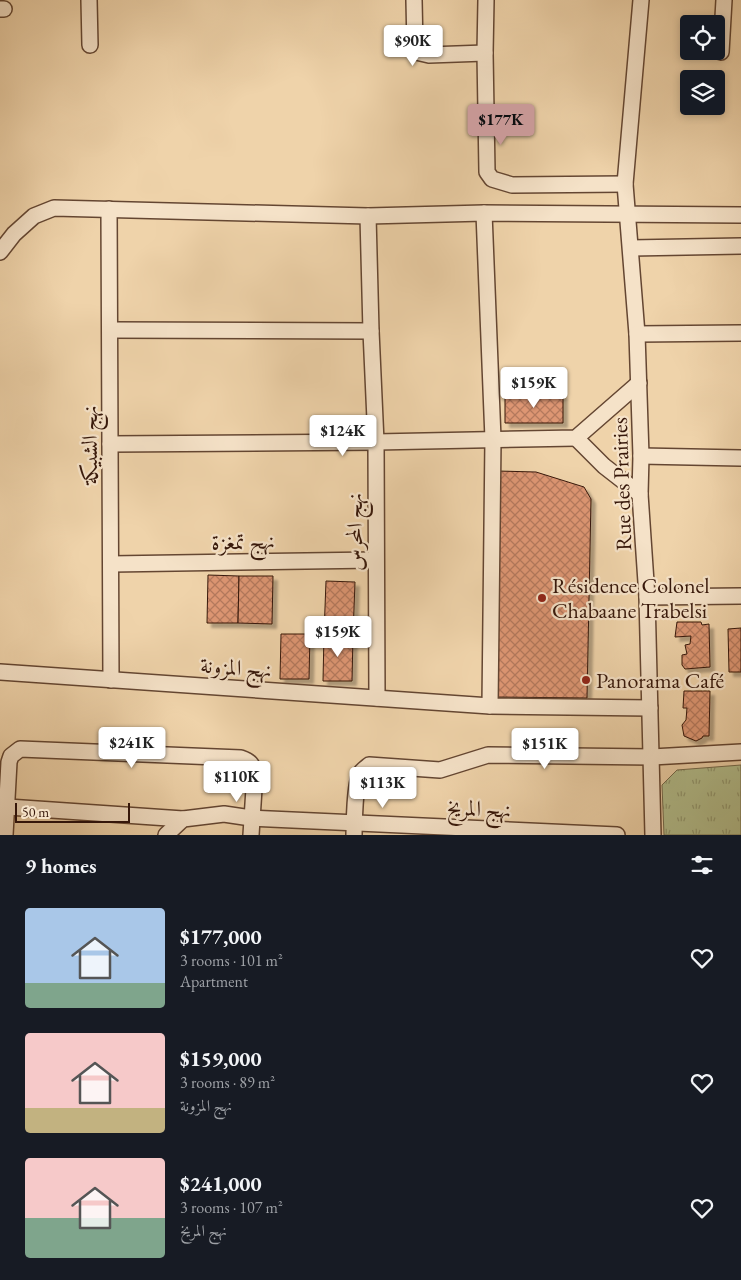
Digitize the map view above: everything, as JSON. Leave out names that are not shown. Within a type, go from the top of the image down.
[{"type":"street","points":[[89,0],[90,45]]},
{"type":"street","points":[[414,0],[416,52],[429,55],[485,53]]},
{"type":"street","points":[[486,0],[486,172],[492,179],[512,185],[625,184]]},
{"type":"street","name":"Rue des Prairies","points":[[640,0],[625,184],[638,334],[640,494],[647,597],[653,835]]},
{"type":"street","points":[[723,15],[724,0]]},
{"type":"street","points":[[0,252],[14,234],[34,216],[54,208],[368,216],[484,213],[741,216]]},
{"type":"street","name":"نهج الشبيكة","points":[[109,209],[110,680]]},
{"type":"street","points":[[484,213],[493,439],[490,706]]},
{"type":"street","name":"نهج المحرس","points":[[368,216],[376,442],[377,698]]},
{"type":"street","points":[[631,248],[741,246]]},
{"type":"street","points":[[110,330],[371,331]]},
{"type":"street","points":[[638,334],[741,334]]},
{"type":"street","points":[[110,444],[576,438],[639,383]]},
{"type":"street","points":[[576,438],[604,466],[640,494]]},
{"type":"street","points":[[641,456],[741,458]]},
{"type":"street","name":"نهج تمغزة","points":[[111,564],[376,560]]},
{"type":"street","points":[[647,597],[741,596]]},
{"type":"street","name":"نهج المزونة","points":[[0,672],[490,706],[650,708]]},
{"type":"street","points":[[5,835],[9,762],[11,756],[20,749],[241,758],[252,764],[255,773],[251,835]]},
{"type":"street","points":[[354,829],[360,774],[369,765],[440,770],[488,754],[652,756],[741,752]]},
{"type":"street","name":"نهج المريخ","points":[[8,807],[183,819],[224,814],[354,829],[617,835]]},
{"type":"street","points":[[166,835],[183,819]]},
{"type":"green space","points":[[741,765],[741,835],[664,835],[662,785],[677,770]]},
{"type":"building","points":[[563,394],[563,423],[505,423],[505,395]]},
{"type":"building","name":"Résidence Colonel Chabaane Trabelsi","points":[[497,471],[536,472],[584,487],[591,499],[587,698],[493,697]]},
{"type":"building","points":[[208,575],[239,576],[238,623],[207,623]]},
{"type":"building","points":[[239,576],[273,576],[272,624],[238,623]]},
{"type":"building","points":[[326,581],[355,582],[353,635],[324,634]]},
{"type":"building","points":[[677,622],[709,624],[710,667],[685,669],[682,665],[682,655],[687,654],[685,645],[690,644],[691,636],[675,637]]},
{"type":"building","points":[[741,628],[741,672],[729,672],[728,629]]},
{"type":"building","points":[[281,634],[310,634],[309,679],[280,679]]},
{"type":"building","points":[[324,634],[353,635],[352,681],[323,681]]},
{"type":"building","points":[[684,691],[710,691],[709,736],[703,736],[696,741],[684,736],[682,725],[686,720],[687,708],[683,708]]},
{"type":"place","name":"Résidence Colonel Chabaane Trabelsi","points":[[542,598]]},
{"type":"place","name":"Panorama Café","points":[[586,680]]}]
